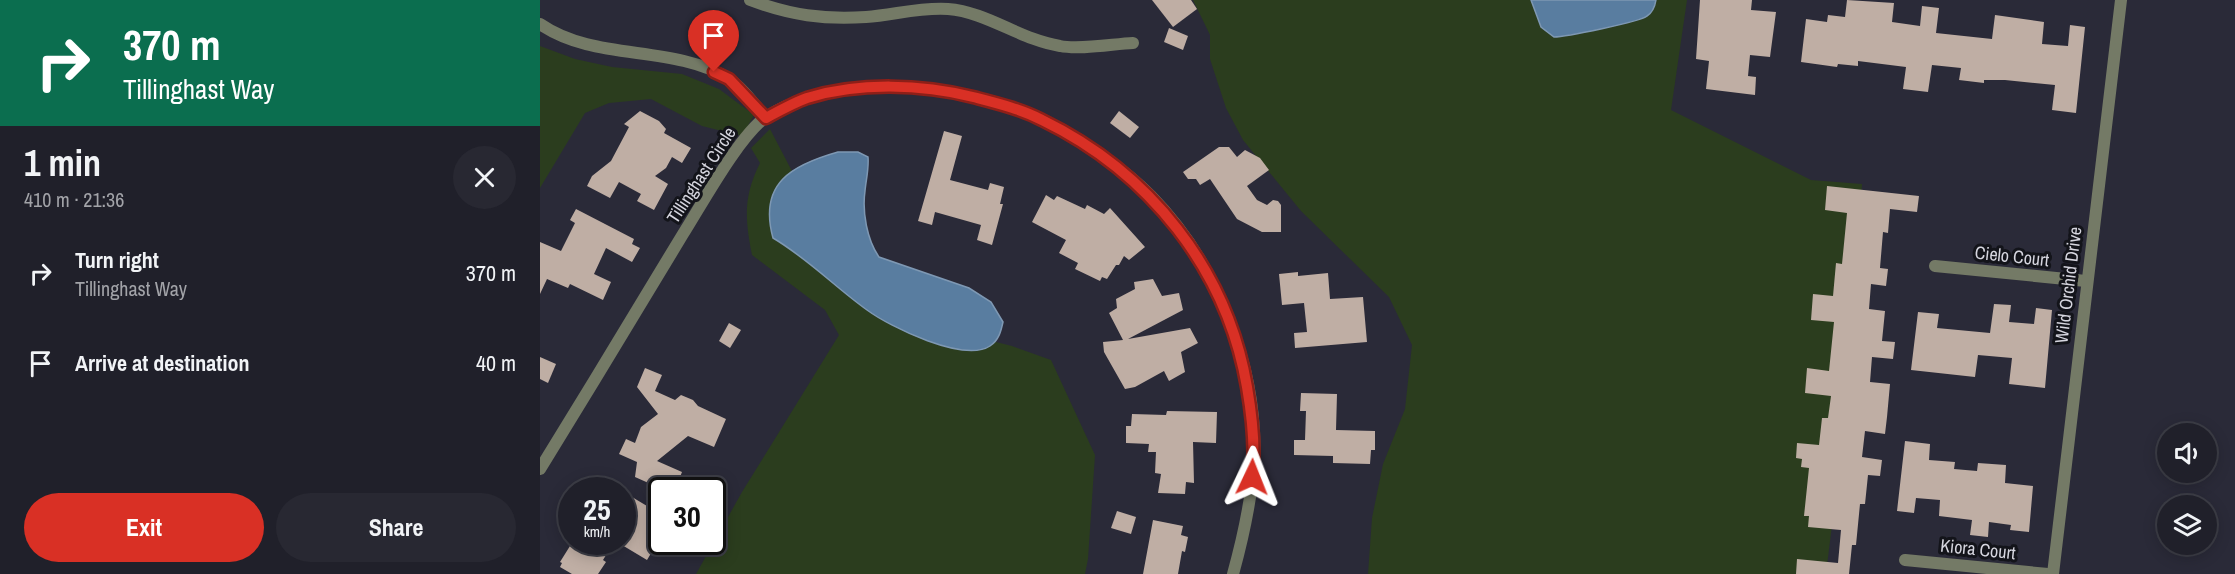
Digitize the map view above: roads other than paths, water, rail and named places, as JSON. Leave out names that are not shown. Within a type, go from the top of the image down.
[{"type":"street","points":[[750,0],[782,12],[822,17],[867,17],[909,10],[949,9],[985,19],[1061,47],[1133,43]]},
{"type":"street","name":"Wild Orchid Drive","points":[[2053,574],[2121,0]]},
{"type":"street","points":[[540,24],[582,42],[699,65],[729,79],[766,118]]},
{"type":"street","name":"Tillinghast Circle","points":[[540,469],[716,180],[751,132],[766,118],[807,98],[854,90],[902,86],[949,91],[1041,119],[1122,170],[1152,197],[1210,277],[1229,317],[1242,361],[1251,411],[1254,461],[1249,509],[1233,574]]},
{"type":"street","name":"Cielo Court","points":[[1935,266],[2086,281]]},
{"type":"street","name":"Kiora Court","points":[[1905,560],[2048,574]]},
{"type":"water","points":[[1531,0],[1656,0],[1650,13],[1641,19],[1602,29],[1554,37],[1541,27]]},
{"type":"water","points":[[838,152],[858,152],[868,157],[864,199],[865,217],[871,242],[879,257],[969,288],[991,302],[1003,322],[993,344],[978,350],[946,347],[892,325],[867,310],[798,254],[773,238],[770,203],[783,179],[806,163]]}]
